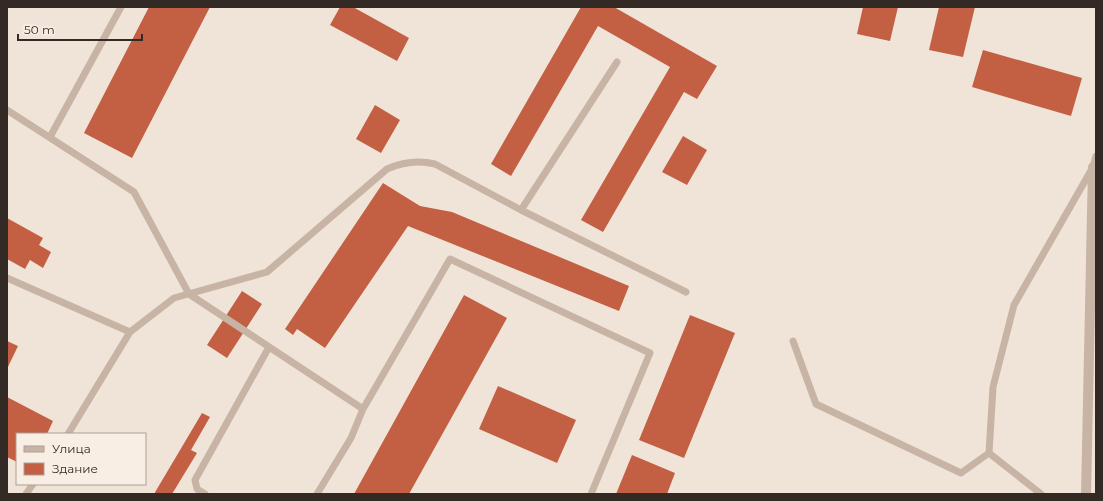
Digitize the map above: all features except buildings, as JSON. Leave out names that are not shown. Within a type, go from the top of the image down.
[{"type":"street","points":[[1086,494],[1094,263],[1093,167]]},
{"type":"lane","points":[[50,137],[121,7]]},
{"type":"lane","points":[[521,210],[617,62]]},
{"type":"lane","points":[[7,110],[134,192],[189,294],[363,409]]},
{"type":"lane","points":[[989,453],[993,387],[1014,305],[1093,167],[1096,156]]},
{"type":"lane","points":[[69,433],[130,332],[174,298],[267,272],[386,169],[398,164],[423,161],[436,164],[521,210],[686,292]]},
{"type":"lane","points":[[317,494],[351,438],[363,409],[450,259],[650,353],[591,494]]},
{"type":"lane","points":[[7,278],[130,332]]},
{"type":"lane","points":[[793,342],[816,404],[961,472],[989,453]]},
{"type":"lane","points":[[205,494],[197,489],[195,480],[269,347]]},
{"type":"lane","points":[[989,453],[1041,494]]},
{"type":"lane","points":[[26,494],[32,485]]}]
